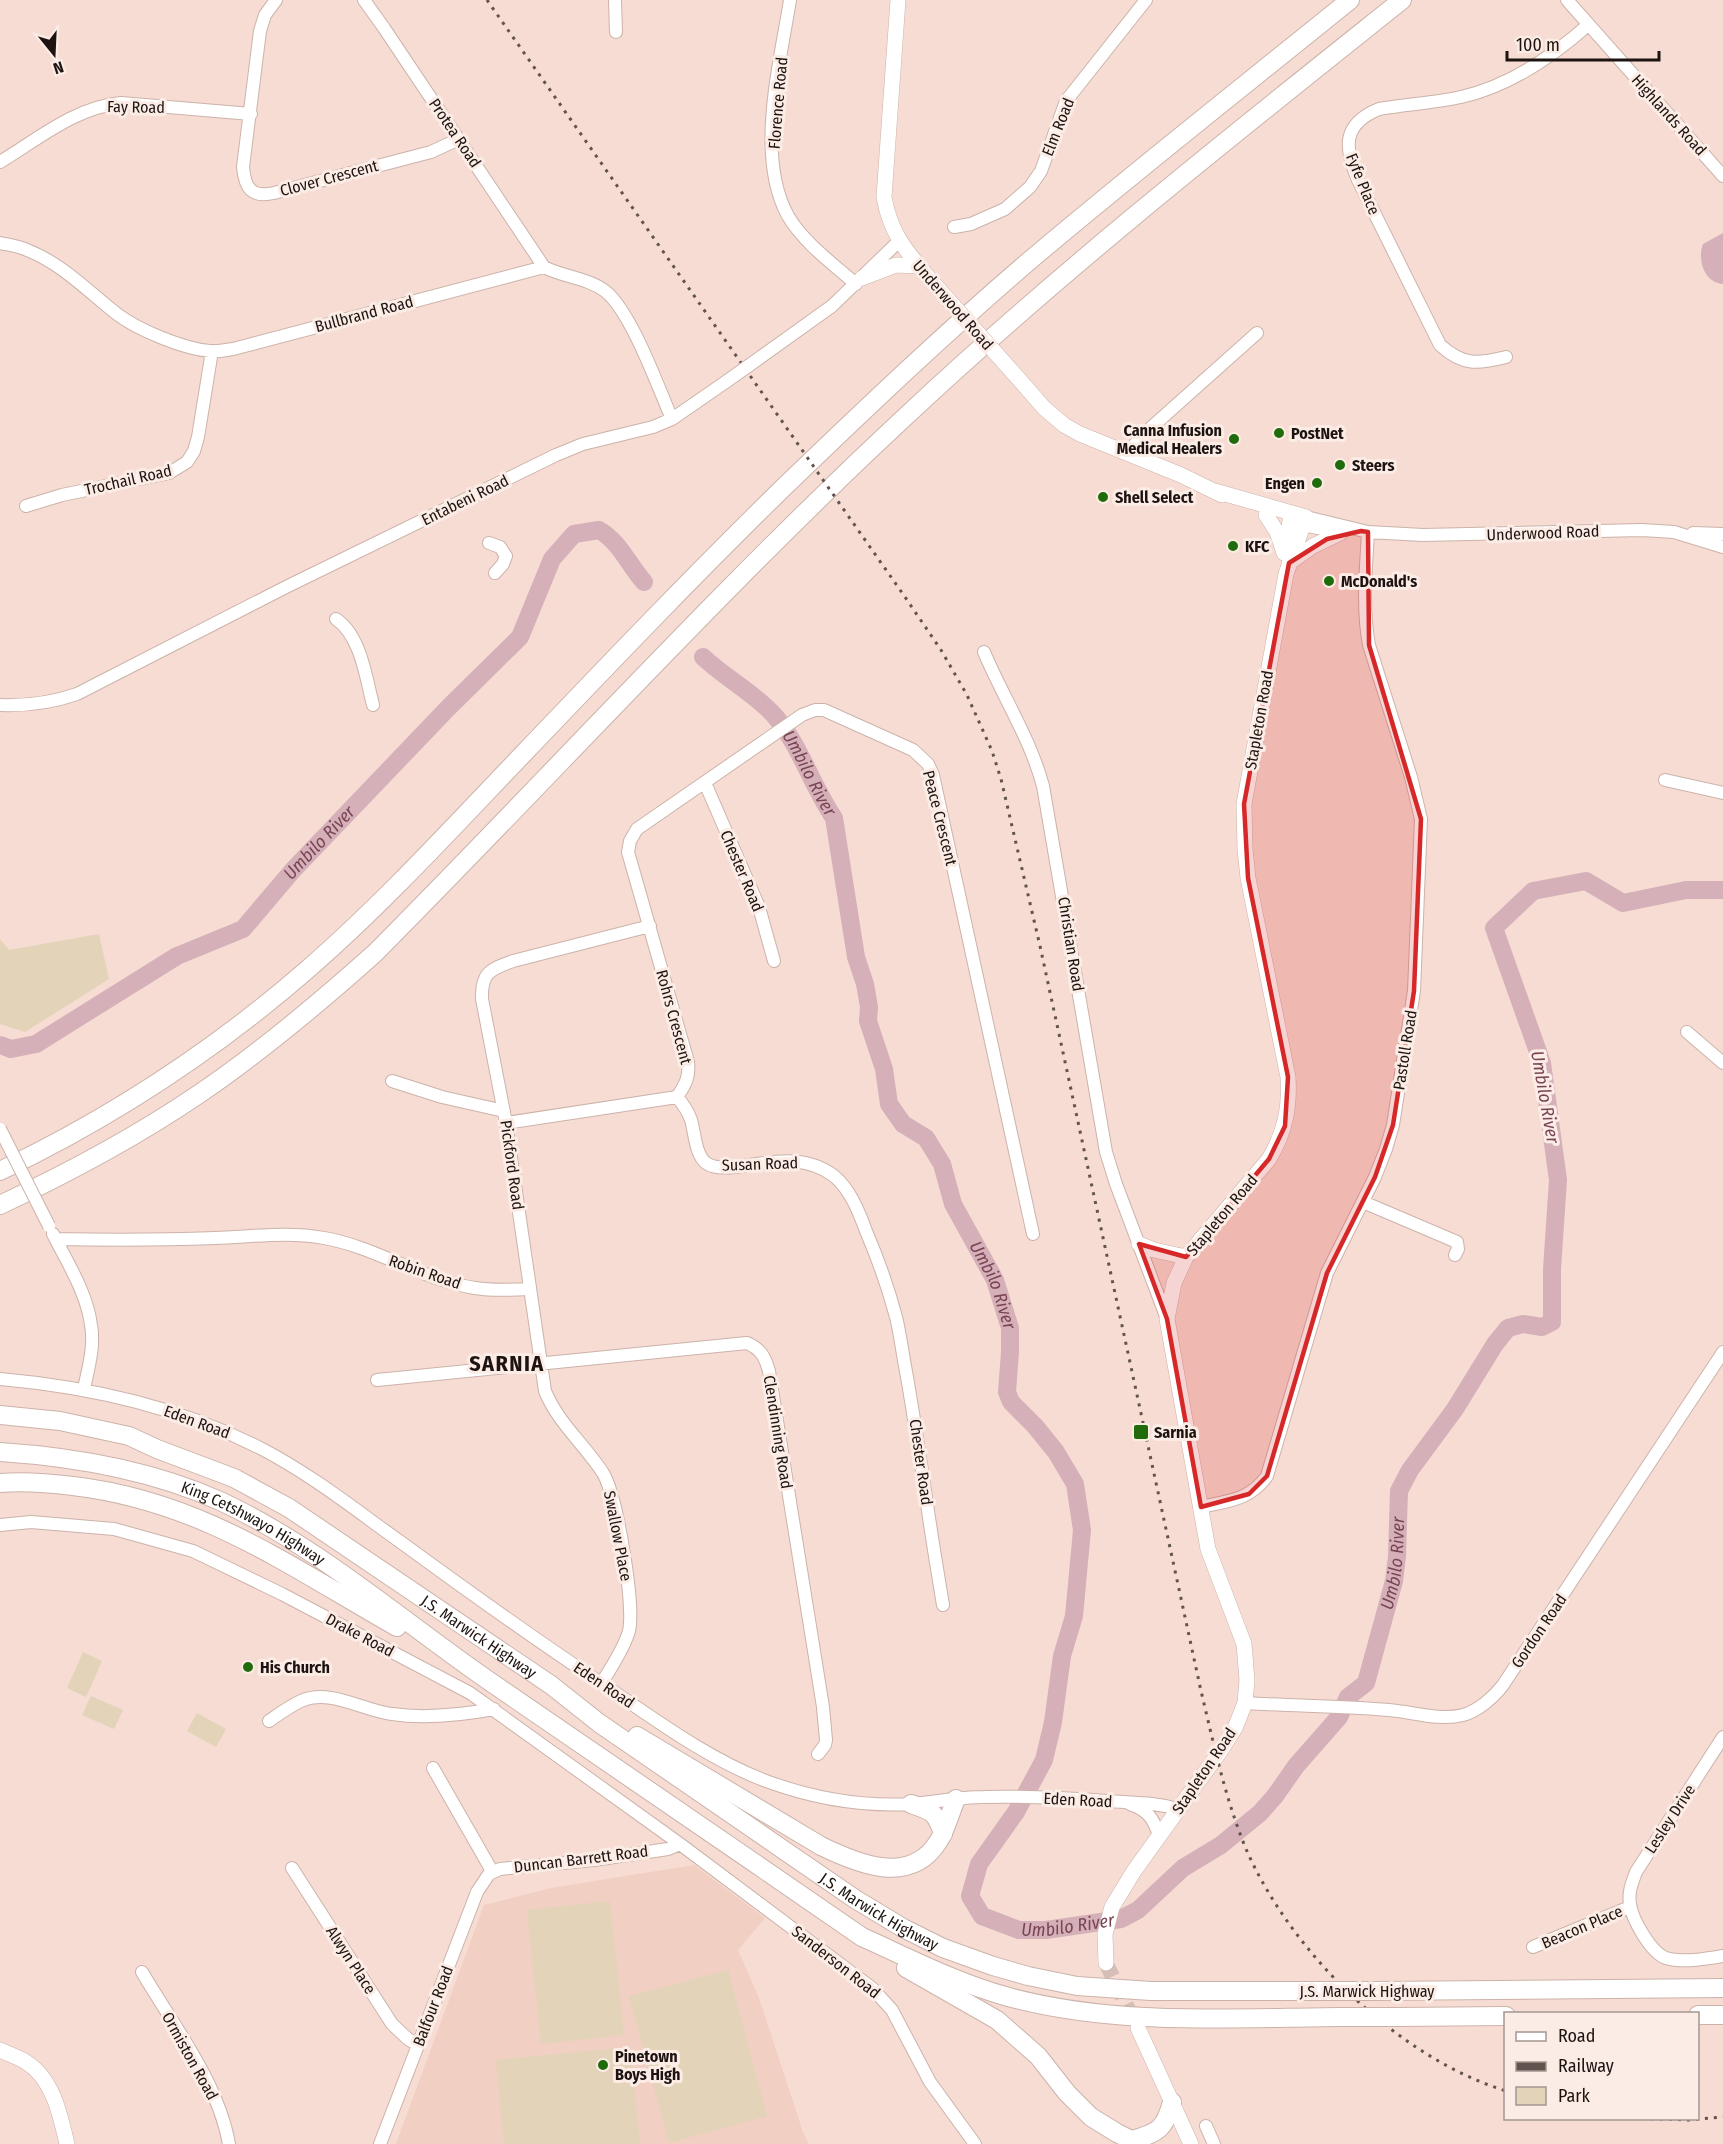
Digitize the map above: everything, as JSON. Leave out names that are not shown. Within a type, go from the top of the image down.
[{"type":"highway","points":[[0,1171],[102,1118],[177,1071],[240,1025],[306,970],[414,868],[673,597],[900,377],[1024,265],[1350,0]]},
{"type":"highway","points":[[0,1205],[99,1155],[195,1097],[255,1055],[315,1006],[375,953],[697,621],[799,518],[907,415],[1055,283],[1402,0]]},
{"type":"highway","points":[[0,1415],[60,1420],[92,1426],[129,1436],[157,1449]]},
{"type":"highway","points":[[0,1426],[157,1449]]},
{"type":"highway","name":"J.S. Marwick Highway","points":[[157,1449],[234,1478],[289,1508],[550,1685],[599,1723],[846,1892],[903,1928],[943,1948],[993,1966],[1028,1976],[1098,1988],[1151,1991],[1723,1988]]},
{"type":"highway","name":"King Cetshwayo Highway","points":[[0,1452],[56,1456],[106,1465],[150,1476],[221,1502],[285,1536],[472,1670]]},
{"type":"highway","points":[[0,1483],[38,1483],[98,1489],[132,1496],[202,1519],[262,1548],[472,1670]]},
{"type":"highway","name":"J.S. Marwick Highway","points":[[472,1670],[862,1937],[973,1986],[1038,2005],[1080,2013],[1149,2017],[1504,2016]]},
{"type":"highway","points":[[550,1685],[821,1846],[851,1861],[873,1867],[890,1868],[920,1859],[931,1851],[943,1834],[956,1799]]},
{"type":"highway","points":[[911,1804],[931,1810],[943,1834]]},
{"type":"highway","points":[[862,1937],[906,1968],[997,2020],[1038,2056],[1067,2093],[1091,2117],[1135,2142],[1159,2130],[1168,2118],[1172,2102]]},
{"type":"highway","points":[[1699,2015],[1723,2015]]},
{"type":"main road","name":"Underwood Road","points":[[898,0],[884,197],[890,224],[899,241],[1044,408],[1064,425],[1080,434],[1215,491],[1298,519]]},
{"type":"main road","points":[[859,281],[896,265],[923,271]]},
{"type":"main road","name":"Underwood Road","points":[[1215,491],[1245,507],[1266,514],[1298,519]]},
{"type":"main road","points":[[1266,514],[1277,532],[1286,565],[1313,546],[1340,533]]},
{"type":"main road","name":"Stapleton Road","points":[[1106,1963],[1105,1934],[1112,1907],[1134,1871],[1221,1750],[1235,1728],[1245,1703],[1247,1680],[1244,1644],[1208,1549],[1167,1319],[1174,1283],[1186,1257],[1269,1159],[1285,1126],[1290,1101],[1287,1070],[1248,878],[1244,804],[1286,565],[1298,519]]},
{"type":"main road","points":[[1139,1244],[1186,1257]]},
{"type":"main road","points":[[1137,2028],[1191,2144]]},
{"type":"main road","points":[[0,2050],[25,2061],[47,2084],[58,2110],[67,2144]]},
{"type":"street","name":"Clover Crescent","points":[[276,0],[265,15],[260,31],[243,167],[250,190],[264,195],[431,152],[459,139]]},
{"type":"street","name":"Protea Road","points":[[364,0],[544,267]]},
{"type":"street","points":[[615,0],[616,32]]},
{"type":"street","name":"Florence Road","points":[[790,0],[772,123],[775,177],[779,195],[788,216],[797,229],[859,281]]},
{"type":"street","name":"Elm Road","points":[[954,227],[971,224],[1005,209],[1030,187],[1041,171],[1066,101],[1146,0]]},
{"type":"street","name":"Highlands Road","points":[[1567,0],[1723,176]]},
{"type":"street","name":"Fyfe Place","points":[[1506,357],[1484,363],[1471,362],[1450,354],[1440,345],[1358,180],[1349,155],[1349,139],[1356,124],[1369,113],[1379,109],[1461,98],[1515,77],[1530,69],[1588,25]]},
{"type":"street","name":"Fay Road","points":[[0,162],[84,111],[106,104],[122,103],[251,114]]},
{"type":"street","name":"Entabeni Road","points":[[0,705],[28,706],[53,702],[77,694],[286,587],[556,455],[583,444],[653,427],[672,419],[814,320],[859,281],[899,241]]},
{"type":"street","name":"Bullbrand Road","points":[[0,243],[26,249],[38,255],[140,328],[194,348],[212,351],[233,350],[544,267]]},
{"type":"street","points":[[544,267],[604,290],[616,302],[628,320],[672,419]]},
{"type":"street","points":[[1127,453],[1145,433],[1257,333]]},
{"type":"street","name":"Trochail Road","points":[[26,506],[62,495],[169,472],[187,462],[194,451],[198,437],[212,351]]},
{"type":"street","name":"Underwood Road","points":[[1298,519],[1364,531],[1456,536],[1642,530],[1674,532],[1723,547]]},
{"type":"street","name":"Underwood Road","points":[[1298,519],[1340,533],[1364,531]]},
{"type":"street","name":"Pastoll Road","points":[[1201,1507],[1249,1494],[1259,1488],[1267,1476],[1321,1291],[1375,1177],[1393,1125],[1414,991],[1421,819],[1412,777],[1369,645],[1366,623],[1364,531]]},
{"type":"street","points":[[1674,532],[1723,534]]},
{"type":"street","points":[[489,543],[500,547],[506,556],[503,564],[495,573]]},
{"type":"street","points":[[336,619],[343,624],[355,643],[373,705]]},
{"type":"street","name":"Christian Road","points":[[984,652],[1000,690],[1032,749],[1043,786],[1050,816],[1103,1135],[1116,1184],[1167,1319]]},
{"type":"street","name":"Peace Crescent","points":[[650,926],[628,852],[630,841],[637,830],[802,716],[815,710],[830,712],[914,750],[928,764],[933,775],[1034,1234]]},
{"type":"street","points":[[1665,780],[1723,793]]},
{"type":"street","name":"Chester Road","points":[[705,783],[759,907],[774,961]]},
{"type":"street","name":"Pickford Road","points":[[540,1365],[505,1117],[482,999],[482,987],[485,976],[492,969],[513,961],[650,926]]},
{"type":"street","name":"Rohrs Crescent","points":[[650,926],[688,1062],[689,1073],[677,1097]]},
{"type":"street","points":[[1687,1032],[1723,1063]]},
{"type":"street","points":[[392,1081],[505,1117],[677,1097]]},
{"type":"street","name":"Susan Road","points":[[677,1097],[691,1119],[702,1158],[713,1166],[727,1167],[780,1160],[798,1161],[823,1169],[836,1178],[857,1210],[882,1269],[897,1319]]},
{"type":"street","points":[[0,1129],[56,1239],[81,1292],[92,1324],[91,1348],[84,1389]]},
{"type":"street","points":[[1363,1202],[1457,1242],[1458,1249],[1455,1255]]},
{"type":"street","name":"Robin Road","points":[[56,1239],[154,1240],[283,1235],[324,1238],[344,1242],[449,1282],[473,1288],[506,1291],[529,1289]]},
{"type":"street","name":"Chester Road","points":[[897,1319],[921,1452],[943,1605]]},
{"type":"street","name":"Clendinning Road","points":[[377,1380],[747,1343],[761,1351],[769,1371],[823,1707],[826,1740],[818,1754]]},
{"type":"street","name":"Gordon Road","points":[[1245,1703],[1360,1708],[1446,1717],[1464,1715],[1482,1705],[1497,1693],[1723,1352]]},
{"type":"street","name":"Swallow Place","points":[[540,1365],[548,1399],[605,1476],[615,1503],[631,1612],[627,1637],[602,1683]]},
{"type":"street","name":"Eden Road","points":[[0,1379],[84,1389],[120,1397],[181,1415],[265,1451],[319,1483],[482,1601],[602,1683],[713,1756],[766,1781],[809,1794],[848,1802],[911,1804],[956,1799],[1057,1798],[1161,1804],[1178,1809]]},
{"type":"street","name":"Drake Road","points":[[0,1525],[31,1522],[114,1529],[194,1551],[282,1594],[470,1693],[494,1708],[680,1844]]},
{"type":"street","points":[[269,1720],[303,1700],[314,1698],[334,1699],[393,1714],[447,1716],[494,1708]]},
{"type":"street","name":"Lesley Drive","points":[[1630,1906],[1629,1891],[1636,1872],[1723,1737]]},
{"type":"street","name":"Duncan Barrett Road","points":[[433,1768],[492,1871],[668,1849],[680,1844]]},
{"type":"street","points":[[1126,1802],[1149,1814],[1159,1836]]},
{"type":"street","name":"Sanderson Road","points":[[680,1844],[872,1988],[892,2010],[930,2082],[975,2144]]},
{"type":"street","name":"Alwyn Place","points":[[292,1868],[392,2024],[418,2045]]},
{"type":"street","name":"Balfour Road","points":[[380,2144],[477,1892],[492,1871]]},
{"type":"street","points":[[1630,1906],[1647,1940],[1656,1952],[1665,1958],[1699,1959],[1723,1956]]},
{"type":"street","name":"Beacon Place","points":[[1533,1947],[1630,1906]]},
{"type":"street","name":"Ormiston Road","points":[[142,1972],[185,2042],[217,2103],[229,2144]]},
{"type":"street","points":[[1206,2126],[1214,2144]]},
{"type":"highlighted area","points":[[1361,531],[1368,532],[1369,645],[1421,819],[1414,991],[1393,1125],[1375,1177],[1327,1273],[1267,1476],[1249,1494],[1201,1507],[1167,1319],[1139,1244],[1186,1257],[1269,1159],[1285,1126],[1288,1077],[1248,878],[1244,804],[1289,563],[1327,539]]},
{"type":"shaded area","points":[[1723,233],[1723,284],[1716,283],[1707,275],[1702,263],[1701,250],[1703,244]]},
{"type":"shaded area","name":"Pinetown Boys High","points":[[694,1865],[765,1918],[738,1950],[759,1998],[809,2144],[396,2144],[484,1905],[551,1888]]},
{"type":"green space","points":[[99,934],[109,979],[25,1032],[0,1024],[0,939],[9,950]]},
{"type":"green space","points":[[83,1652],[102,1661],[86,1697],[67,1688]]},
{"type":"green space","points":[[91,1696],[123,1710],[114,1729],[82,1715]]},
{"type":"green space","points":[[197,1713],[226,1729],[216,1747],[187,1731]]},
{"type":"green space","points":[[610,1901],[624,2035],[541,2044],[527,1910]]},
{"type":"green space","points":[[728,1970],[767,2116],[669,2143],[629,1996]]},
{"type":"green space","points":[[630,2047],[640,2144],[504,2144],[496,2060]]},
{"type":"waterway","name":"Umbilo River","points":[[0,1045],[11,1049],[36,1044],[177,956],[243,929],[293,870],[448,708],[520,637],[552,559],[574,534],[599,530],[613,541],[644,582]]},
{"type":"waterway","name":"Umbilo River","points":[[703,657],[774,715],[799,752],[834,818],[856,957],[865,984],[869,1007],[868,1021],[884,1069],[889,1104],[903,1124],[926,1138],[942,1164],[953,1204],[995,1280],[1010,1328],[1007,1392],[1011,1402],[1056,1452],[1075,1484],[1082,1530],[1074,1616],[1062,1656],[1053,1722],[1044,1760],[1016,1812],[979,1864],[970,1896],[982,1916],[1019,1930],[1046,1930],[1121,1919],[1138,1910],[1183,1868],[1221,1845],[1260,1813],[1275,1796],[1296,1766],[1339,1717],[1348,1697],[1366,1683],[1394,1581],[1399,1491],[1410,1470],[1455,1409],[1495,1344],[1508,1328],[1523,1324],[1542,1327],[1552,1322],[1552,1269],[1558,1180],[1542,1063],[1494,928],[1533,891],[1586,881],[1623,903],[1686,890],[1723,890]]},
{"type":"tunnel","points":[[1106,1963],[1136,2025]]},
{"type":"railway","points":[[487,0],[905,597],[941,650],[967,695],[992,751],[1001,779],[1040,946],[1201,1691],[1226,1791],[1246,1849],[1266,1888],[1290,1925],[1319,1962],[1352,1996],[1388,2027],[1426,2053],[1465,2075],[1504,2090]]},
{"type":"railway","points":[[1699,2119],[1723,2117]]},
{"type":"place","name":"PostNet","points":[[1279,433]]},
{"type":"place","name":"Canna Infusion Medical Healers","points":[[1234,439]]},
{"type":"place","name":"Steers","points":[[1340,465]]},
{"type":"place","name":"Engen","points":[[1317,483]]},
{"type":"place","name":"Shell Select","points":[[1103,497]]},
{"type":"place","name":"KFC","points":[[1233,546]]},
{"type":"place","name":"McDonald's","points":[[1329,581]]},
{"type":"place","name":"Sarnia","points":[[1141,1432]]},
{"type":"place","name":"His Church","points":[[248,1667]]},
{"type":"place","name":"Pinetown Boys High","points":[[603,2065]]},
{"type":"district","name":"SARNIA","points":[[507,1363]]}]
